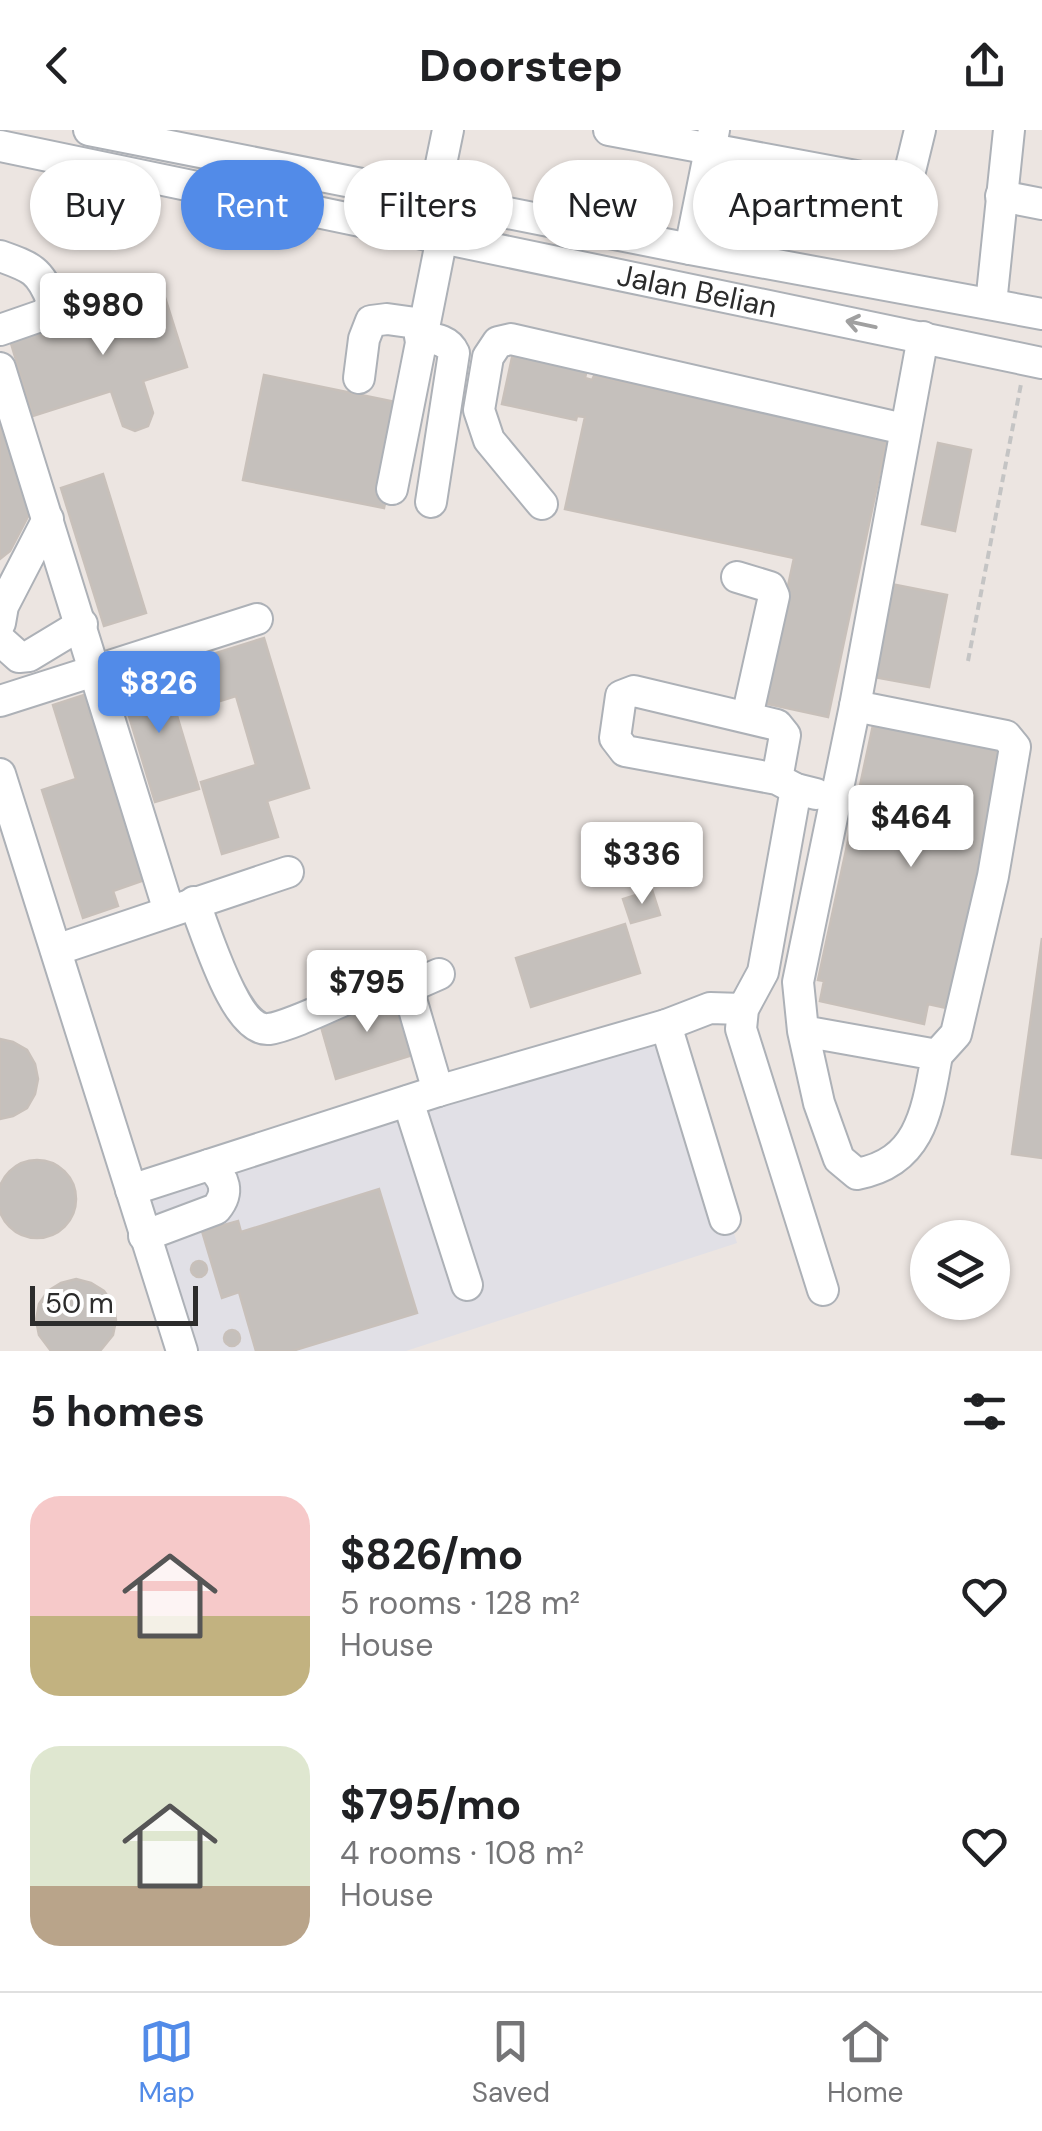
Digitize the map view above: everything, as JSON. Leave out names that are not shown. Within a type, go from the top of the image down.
[{"type":"street","name":"Jalan Belian","points":[[89,130],[344,180]]},
{"type":"street","points":[[442,160],[448,130]]},
{"type":"street","points":[[609,130],[711,140],[888,182],[909,175],[920,130]]},
{"type":"street","points":[[992,304],[1009,130]]},
{"type":"street","points":[[690,249],[711,140]]},
{"type":"street","name":"Jalan Belian","points":[[0,146],[344,217]]},
{"type":"street","points":[[1001,196],[1042,204]]},
{"type":"street","name":"Jalan Belian","points":[[513,214],[1042,314]]},
{"type":"street","points":[[392,490],[439,250]]},
{"type":"street","name":"Jalan Belian","points":[[505,250],[1034,361]]},
{"type":"street","points":[[0,256],[43,277],[52,301],[46,314],[0,330]]},
{"type":"street","points":[[359,378],[370,321],[387,319],[451,346],[454,353],[431,502]]},
{"type":"street","points":[[856,706],[1006,736],[1015,748],[993,876],[956,1034],[936,1055],[928,1104],[900,1158],[856,1174],[839,1158],[812,1079],[798,982],[856,706],[923,337]]},
{"type":"street","points":[[542,504],[489,440],[480,410],[488,358],[498,342],[511,339],[904,429]]},
{"type":"street","points":[[0,368],[96,671],[182,906],[235,1004],[250,1025],[268,1029],[363,992]]},
{"type":"street","points":[[0,623],[3,606],[48,519]]},
{"type":"street","points":[[736,578],[770,587],[774,596],[747,717]]},
{"type":"street","points":[[0,701],[257,619]]},
{"type":"street","points":[[0,640],[19,657],[29,656],[82,624]]},
{"type":"street","points":[[823,1290],[741,1029],[743,1009],[762,972],[786,784],[785,736],[777,725],[747,717],[627,692],[621,696],[615,738],[625,752],[786,784],[836,798]]},
{"type":"street","points":[[1,781],[182,1351]]},
{"type":"street","points":[[56,950],[288,872]]},
{"type":"street","points":[[438,1091],[410,1000],[414,985],[439,974]]},
{"type":"street","points":[[130,1190],[438,1091],[666,1025],[710,1008],[743,1009]]},
{"type":"street","points":[[666,1025],[726,1218]]},
{"type":"street","points":[[803,1032],[936,1055]]},
{"type":"street","points":[[408,1101],[467,1285]]},
{"type":"street","points":[[144,1236],[216,1208],[224,1199],[225,1185],[209,1164]]},
{"type":"path","points":[[968,660],[1034,361]]},
{"type":"shaded area","points":[[665,1008],[737,1243],[406,1351],[192,1351],[135,1171]]},
{"type":"building","points":[[161,285],[187,367],[143,381],[153,413],[148,426],[135,431],[123,426],[111,391],[33,416],[10,340],[91,314],[92,320],[111,314],[107,303]]},
{"type":"building","points":[[513,353],[587,369],[585,378],[592,380],[594,376],[887,439],[828,717],[763,703],[794,558],[565,509],[585,417],[577,416],[576,420],[502,404]]},
{"type":"building","points":[[264,375],[405,404],[384,508],[243,480]]},
{"type":"building","points":[[0,400],[35,503],[10,551],[0,559]]},
{"type":"building","points":[[938,443],[971,450],[955,531],[922,524]]},
{"type":"building","points":[[103,474],[146,613],[104,626],[61,488]]},
{"type":"building","points":[[881,582],[947,595],[929,687],[863,675]]},
{"type":"building","points":[[264,638],[309,788],[267,801],[278,837],[222,854],[201,782],[256,765],[236,696],[201,707],[187,662]]},
{"type":"building","points":[[163,669],[199,789],[155,802],[119,683]]},
{"type":"building","points":[[96,691],[156,876],[113,891],[118,906],[83,918],[42,790],[76,779],[53,705]]},
{"type":"building","points":[[875,716],[1008,745],[951,1009],[928,1004],[924,1024],[820,1001],[824,981],[818,980]]},
{"type":"building","points":[[652,890],[660,915],[631,923],[623,899]]},
{"type":"building","points":[[625,924],[640,973],[531,1007],[516,958]]},
{"type":"building","points":[[1042,938],[1042,1158],[1012,1154]]},
{"type":"building","points":[[397,992],[416,1054],[336,1079],[318,1016]]},
{"type":"building","points":[[0,1039],[27,1050],[38,1079],[27,1108],[0,1119]]},
{"type":"building","points":[[29,1160],[45,1160],[59,1166],[76,1191],[76,1207],[70,1221],[45,1238],[29,1238],[15,1232],[-1,1209],[-1,1189],[4,1177]]},
{"type":"building","points":[[379,1189],[417,1313],[292,1351],[256,1351],[239,1292],[222,1298],[202,1231],[238,1221],[241,1232]]},
{"type":"building","points":[[199,1261],[207,1269],[199,1277],[191,1269]]},
{"type":"building","points":[[76,1279],[104,1291],[113,1304],[113,1335],[100,1351],[51,1351],[39,1335],[39,1304],[48,1291]]},
{"type":"building","points":[[232,1330],[240,1338],[232,1346],[224,1338]]}]
